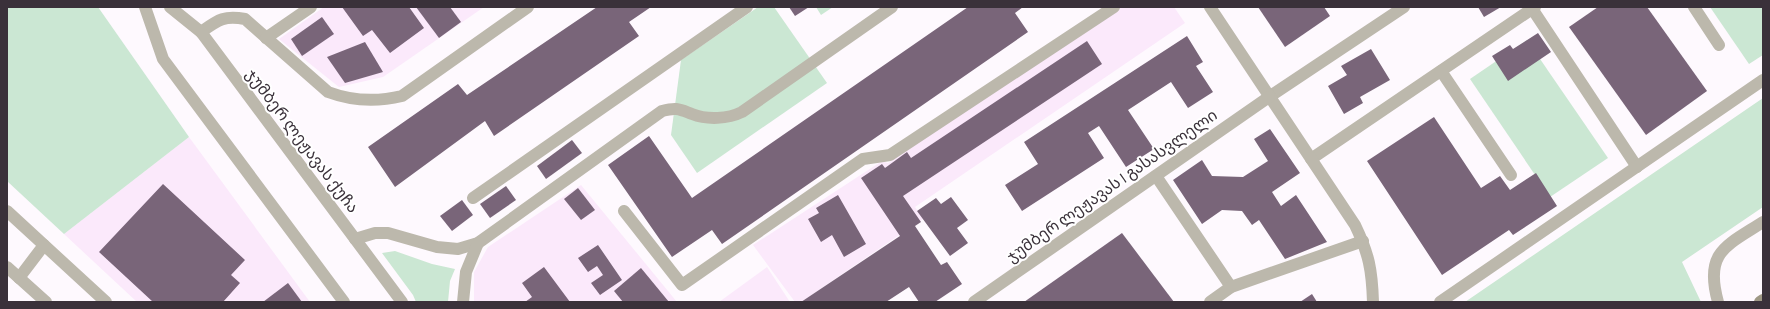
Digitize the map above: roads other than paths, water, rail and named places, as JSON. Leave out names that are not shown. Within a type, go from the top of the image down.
[{"type":"street","points":[[145,7],[163,59],[344,302]]},
{"type":"street","name":"ჯუმბერ ლეჟავას ქუჩა","points":[[170,7],[201,32],[402,302]]},
{"type":"street","points":[[266,38],[311,7]]},
{"type":"street","points":[[201,32],[218,20],[231,16],[245,19],[328,92],[344,98],[370,100],[388,99],[402,96],[528,7]]},
{"type":"street","points":[[473,198],[747,7]]},
{"type":"street","points":[[355,239],[375,233],[388,233],[437,247],[458,249],[478,243],[662,111],[673,108],[683,109],[692,114],[707,117],[734,116],[742,112],[892,7]]},
{"type":"street","points":[[624,211],[682,286],[863,159],[890,155],[1114,7]]},
{"type":"street","points":[[1210,7],[1355,225],[1363,241],[1372,271],[1372,302]]},
{"type":"street","name":"ჯუმბერ ლეჟავას I გასასვლელი","points":[[974,302],[1269,97],[1404,7]]},
{"type":"street","points":[[1694,7],[1719,44]]},
{"type":"street","points":[[1311,159],[1532,8],[1637,167]]},
{"type":"street","points":[[1441,71],[1511,175]]},
{"type":"street","points":[[1440,302],[1763,80]]},
{"type":"street","points":[[1156,176],[1231,286]]},
{"type":"street","points":[[7,211],[106,302]]},
{"type":"street","points":[[1718,302],[1713,286],[1714,265],[1719,254],[1763,222]]},
{"type":"street","points":[[1210,302],[1231,286],[1363,241]]},
{"type":"street","points":[[463,302],[466,272],[478,243]]},
{"type":"street","points":[[19,278],[44,245]]},
{"type":"street","points":[[7,267],[46,302]]}]
